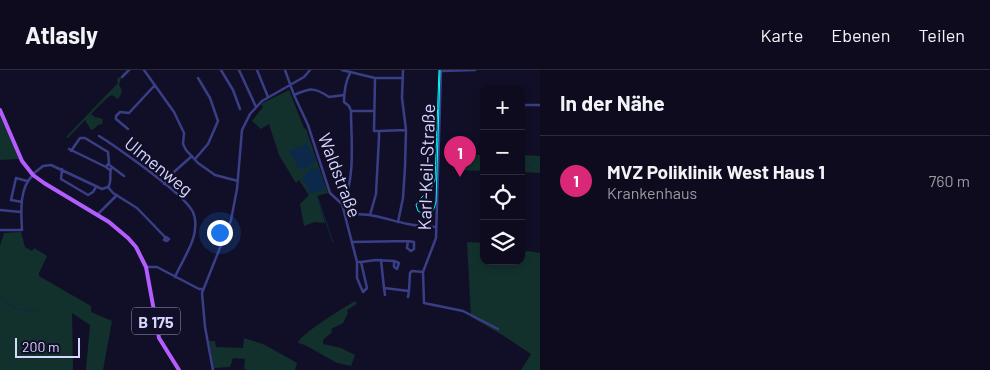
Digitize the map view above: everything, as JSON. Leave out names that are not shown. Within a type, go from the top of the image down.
[{"type":"main road","name":"B 175","points":[[0,110],[15,147],[28,169],[58,192],[97,215],[128,238],[136,247],[146,267],[159,338],[179,370]]},
{"type":"street","points":[[122,77],[129,70]]},
{"type":"street","points":[[144,70],[174,112],[184,133],[183,144],[192,156],[215,175],[238,181]]},
{"type":"street","points":[[221,70],[233,90],[240,109]]},
{"type":"street","points":[[239,70],[256,107]]},
{"type":"street","points":[[257,70],[268,97]]},
{"type":"street","name":"Waldstraße","points":[[285,70],[308,125],[330,193],[342,204],[357,262],[356,278],[364,292],[367,288],[361,262]]},
{"type":"street","points":[[213,370],[204,313],[203,290],[231,220],[238,181],[242,130],[245,122],[256,107],[268,97],[304,76],[310,70]]},
{"type":"street","points":[[342,70],[375,78],[403,78]]},
{"type":"street","points":[[398,222],[404,190],[406,130],[403,110],[403,70]]},
{"type":"street","points":[[441,70],[475,70]]},
{"type":"street","name":"Karl-Keil-Straße","points":[[441,70],[435,242],[424,272],[424,303],[462,311],[498,329]]},
{"type":"street","points":[[342,204],[350,186],[351,111],[344,102],[344,95],[345,85],[350,73]]},
{"type":"street","points":[[195,159],[208,144],[218,121],[210,98],[198,78]]},
{"type":"street","points":[[375,78],[374,131],[406,130]]},
{"type":"street","points":[[128,129],[116,119],[116,116],[120,112],[129,113],[155,85]]},
{"type":"street","points":[[294,95],[311,89],[320,91],[329,97],[344,95]]},
{"type":"street","points":[[525,104],[540,105]]},
{"type":"street","points":[[351,111],[374,110]]},
{"type":"street","points":[[370,215],[376,194],[379,131]]},
{"type":"street","name":"Ulmenweg","points":[[99,136],[164,184],[188,205],[193,213],[195,220],[194,236],[175,278]]},
{"type":"street","points":[[28,169],[51,165],[96,187],[102,189],[108,187],[111,182],[110,167],[108,152],[85,138],[80,138],[70,150],[106,167],[110,167],[124,176]]},
{"type":"street","points":[[164,184],[174,171],[192,156]]},
{"type":"street","points":[[0,230],[22,230],[22,202],[27,181],[40,168]]},
{"type":"street","points":[[62,169],[61,179],[87,194],[90,195],[96,187]]},
{"type":"street","points":[[22,202],[11,200],[16,178],[27,181]]},
{"type":"street","points":[[108,187],[137,208],[165,237]]},
{"type":"street","points":[[97,215],[117,195]]},
{"type":"street","points":[[0,210],[21,212]]},
{"type":"street","points":[[345,216],[357,214],[370,215],[419,226],[436,227]]},
{"type":"street","points":[[352,242],[408,241]]},
{"type":"street","points":[[357,262],[380,260],[394,262]]},
{"type":"street","points":[[380,260],[385,295]]},
{"type":"street","points":[[146,267],[157,267],[199,290],[203,290]]},
{"type":"street","points":[[408,297],[410,273],[412,271],[424,272]]},
{"type":"street","points":[[384,288],[409,291]]},
{"type":"green space","points":[[121,78],[119,85],[122,92],[118,99],[112,95],[91,114],[103,119],[102,124],[91,130],[85,120],[68,138],[66,137],[118,83],[117,79]]},
{"type":"green space","points":[[289,90],[306,129],[328,193],[317,196],[325,223],[315,222],[304,226],[300,204],[309,195],[299,180],[296,183],[279,155],[269,124],[261,129],[252,121],[263,107],[261,104]]},
{"type":"green space","points":[[0,116],[19,159],[0,160]]},
{"type":"green space","points":[[460,154],[480,155],[480,171],[459,170],[458,157]]},
{"type":"green space","points":[[525,155],[540,156],[540,173],[525,172]]},
{"type":"green space","points":[[21,232],[25,247],[32,251],[34,248],[47,256],[39,276],[91,306],[91,312],[112,321],[103,370],[86,370],[90,325],[72,313],[73,370],[0,370],[0,246],[4,233]]},
{"type":"green space","points":[[467,242],[480,243],[480,265],[525,265],[525,252],[540,253],[540,370],[521,370],[531,354],[471,317]]},
{"type":"green space","points":[[355,301],[357,304],[347,310],[348,313],[343,323],[331,329],[332,332],[323,340],[323,344],[341,348],[355,355],[351,366],[337,363],[298,343],[314,327]]},
{"type":"green space","points":[[244,338],[265,345],[297,363],[295,370],[248,370],[244,369],[245,359],[233,358],[230,367],[214,368],[209,341],[215,341],[216,347],[243,348]]},
{"type":"water","points":[[307,144],[315,158],[314,163],[299,169],[289,151]]},
{"type":"water","points":[[311,168],[319,169],[324,184],[323,191],[310,193],[302,178]]},
{"type":"waterway","points":[[305,144],[309,139]]},
{"type":"waterway","points":[[528,167],[540,159]]},
{"type":"waterway","points":[[316,193],[333,242]]},
{"type":"waterway","points":[[0,297],[15,308],[28,311],[40,310]]},
{"type":"tram line","points":[[439,70],[435,180],[416,205],[418,211],[425,215],[434,209],[436,202],[440,70]]},
{"type":"place","name":"MVZ Poliklinik West Haus 1","points":[[460,177]]}]
